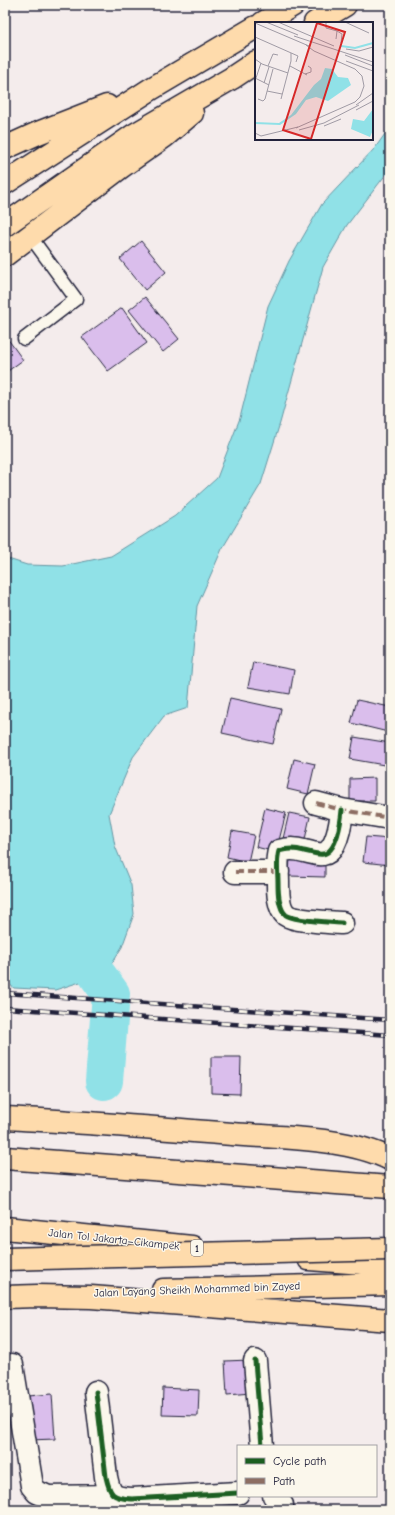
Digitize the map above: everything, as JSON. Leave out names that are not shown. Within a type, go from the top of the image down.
[{"type":"highway","points":[[265,22],[293,5]]},
{"type":"highway","points":[[317,22],[345,5]]},
{"type":"highway","points":[[5,183],[151,89],[255,28]]},
{"type":"highway","points":[[5,225],[134,135],[232,78],[255,63]]},
{"type":"highway","points":[[5,255],[121,167],[165,136],[232,78]]},
{"type":"highway","points":[[5,148],[38,133],[151,89]]},
{"type":"highway","points":[[5,1118],[328,1141],[378,1153],[390,1159]]},
{"type":"highway","points":[[5,1158],[390,1186]]},
{"type":"highway","name":"Jalan Tol Jakarta–Cikampek","points":[[5,1228],[284,1257],[390,1265]]},
{"type":"highway","name":"1","points":[[5,1259],[390,1249]]},
{"type":"highway","name":"Jalan Layang Sheikh Mohammed bin Zayed","points":[[5,1294],[390,1284]]},
{"type":"highway","points":[[5,1297],[91,1297],[390,1320]]},
{"type":"street","points":[[316,803],[342,810],[390,818]]},
{"type":"street","points":[[342,810],[336,839],[329,852],[318,854],[291,848],[279,851],[277,858],[278,891],[282,909],[286,914],[293,918],[342,923]]},
{"type":"street","points":[[234,872],[278,872]]},
{"type":"street","points":[[255,1361],[262,1445]]},
{"type":"street","points":[[12,1365],[32,1486],[36,1492],[48,1497],[113,1496],[120,1499],[237,1493]]},
{"type":"street","points":[[96,1392],[106,1477],[109,1490],[113,1496]]},
{"type":"street","points":[[275,1497],[282,1505],[282,1510]]},
{"type":"lane","points":[[24,339],[76,299],[30,236]]},
{"type":"water","points":[[390,127],[390,169],[347,225],[323,267],[280,423],[261,484],[222,549],[197,606],[188,708],[164,716],[133,757],[109,814],[115,846],[131,885],[134,914],[122,947],[105,974],[55,990],[14,988],[5,981],[5,558],[27,565],[63,566],[111,556],[175,516],[217,478],[240,418],[268,306],[289,261],[322,204],[375,148]]},
{"type":"building","points":[[141,241],[166,272],[145,290],[120,259]]},
{"type":"building","points":[[145,297],[179,339],[163,352],[129,310]]},
{"type":"building","points":[[122,308],[147,343],[108,371],[82,337]]},
{"type":"building","points":[[7,338],[23,360],[5,373],[5,339]]},
{"type":"building","points":[[253,662],[294,670],[290,694],[248,687]]},
{"type":"building","points":[[230,698],[281,709],[273,744],[222,733]]},
{"type":"building","points":[[357,700],[390,707],[390,725],[388,732],[351,723]]},
{"type":"building","points":[[354,737],[390,743],[390,766],[350,759]]},
{"type":"building","points":[[294,759],[315,764],[308,794],[287,789]]},
{"type":"building","points":[[375,778],[375,801],[350,801],[350,779]]},
{"type":"building","points":[[265,808],[286,813],[276,852],[256,847]]},
{"type":"building","points":[[289,813],[310,817],[303,848],[282,843]]},
{"type":"building","points":[[232,831],[254,835],[248,862],[227,857]]},
{"type":"building","points":[[366,837],[390,839],[390,865],[363,862]]},
{"type":"building","points":[[290,856],[325,857],[325,877],[289,876]]},
{"type":"building","points":[[211,1057],[241,1057],[240,1094],[211,1093]]},
{"type":"building","points":[[249,1360],[251,1393],[227,1395],[225,1361]]},
{"type":"building","points":[[163,1388],[199,1390],[198,1416],[162,1415]]},
{"type":"building","points":[[52,1394],[55,1439],[29,1440],[27,1396]]},
{"type":"waterway","points":[[98,976],[111,994],[104,1081]]},
{"type":"railway","points":[[5,993],[390,1020]]},
{"type":"railway","points":[[5,1008],[390,1035]]},
{"type":"marked path","points":[[316,803],[342,810],[390,818]]},
{"type":"marked path","points":[[235,872],[278,872]]},
{"type":"cycle path","points":[[342,810],[341,821],[335,842],[328,852],[318,854],[298,849],[285,849],[279,851],[277,863],[279,899],[281,908],[286,915],[296,919],[342,923]]},
{"type":"cycle path","points":[[255,1361],[262,1445]]},
{"type":"cycle path","points":[[96,1392],[106,1477],[109,1488],[113,1494],[120,1498],[132,1499],[237,1493]]}]
